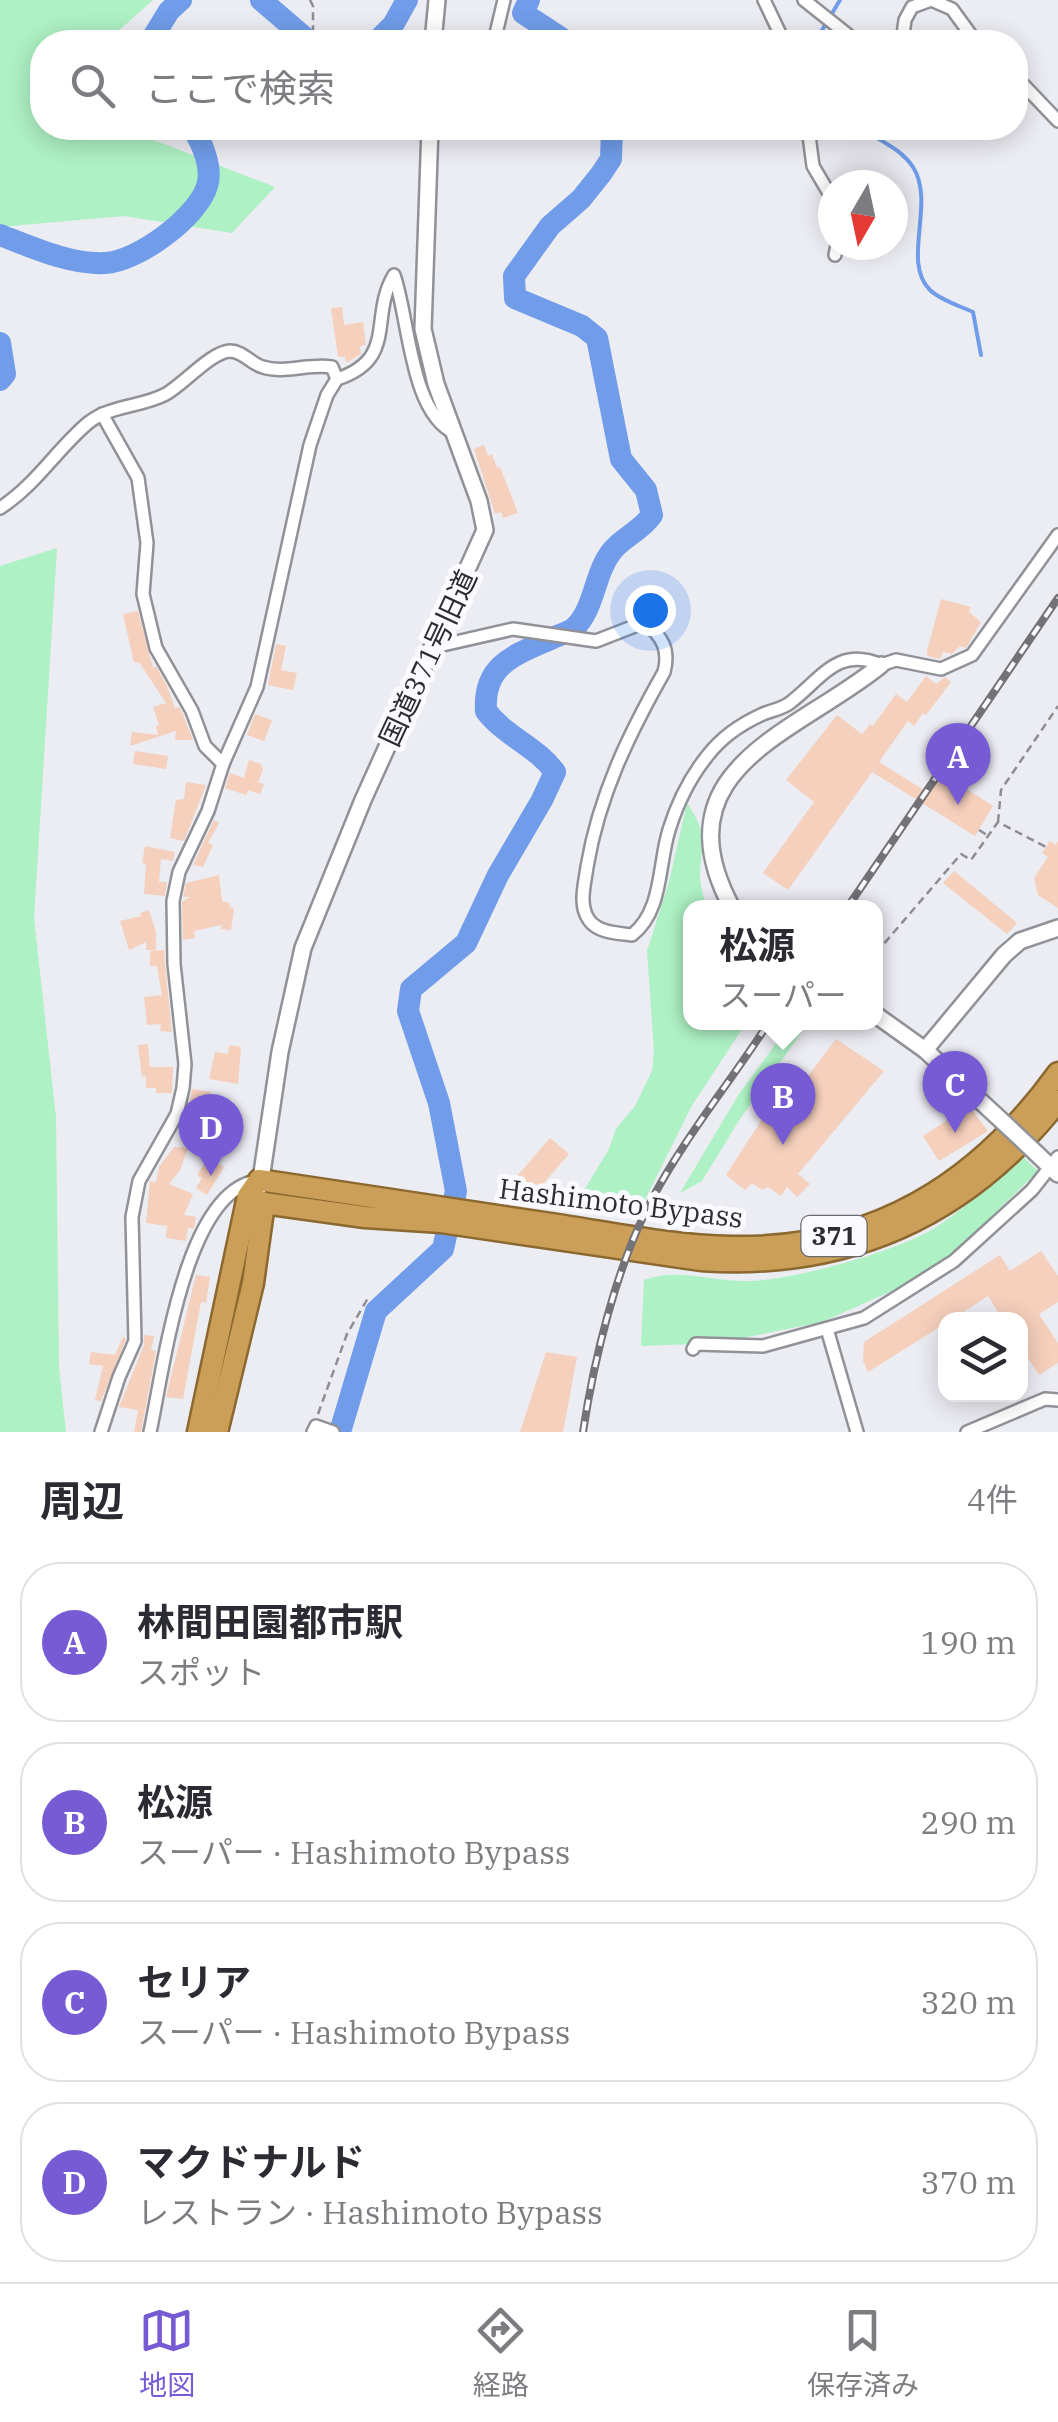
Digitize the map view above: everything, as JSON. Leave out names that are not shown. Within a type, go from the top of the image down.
[{"type":"highway","name":"Hashimoto Bypass","points":[[551,1232],[734,1248],[797,1243],[856,1230],[907,1208],[987,1156],[1025,1119],[1058,1072]]},
{"type":"highway","name":"Hashimoto Bypass","points":[[257,1193],[551,1232],[734,1262],[802,1258],[862,1244],[916,1221],[973,1187],[1034,1131],[1058,1101]]},
{"type":"highway","points":[[198,1432],[257,1193]]},
{"type":"highway","points":[[216,1432],[253,1284],[257,1193]]},
{"type":"street","points":[[434,30],[438,0]]},
{"type":"street","points":[[497,30],[504,0]]},
{"type":"street","points":[[764,0],[778,30]]},
{"type":"street","points":[[804,0],[842,30]]},
{"type":"street","points":[[904,30],[912,6],[931,0],[952,9],[967,30]]},
{"type":"street","points":[[1028,90],[1058,122]]},
{"type":"street","name":"国道371号旧道","points":[[257,1193],[280,1052],[303,948],[363,800],[485,530],[479,500],[436,384],[423,329],[430,140]]},
{"type":"street","points":[[810,140],[818,174]]},
{"type":"street","points":[[101,1432],[118,1377],[135,1340],[132,1217],[139,1181],[177,1114],[183,1088],[185,1064],[174,919],[178,872],[250,710],[310,445],[327,395],[338,378],[361,369],[376,349],[386,289],[394,276],[420,383],[442,428],[454,433]]},
{"type":"street","points":[[0,508],[88,423],[102,414],[152,401],[170,392],[223,352],[234,351],[264,368],[318,364],[332,367],[338,378]]},
{"type":"street","points":[[102,414],[138,478],[147,543],[143,594],[156,648],[192,710],[205,746],[223,764]]},
{"type":"street","points":[[728,900],[716,872],[710,826],[718,796],[736,768],[881,665],[896,660],[941,669],[972,655],[1058,535]]},
{"type":"street","points":[[434,646],[513,629],[596,641],[645,622],[662,636],[668,657],[664,672],[610,776],[598,812],[582,898],[588,919],[599,928],[632,935],[651,914],[669,829],[708,754],[728,734],[788,705],[842,660],[862,656],[881,665]]},
{"type":"street","points":[[925,1050],[1004,955],[1020,942],[1058,928]]},
{"type":"street","points":[[693,1349],[696,1344],[764,1346],[864,1318],[954,1262],[1055,1166],[1036,1154],[925,1050],[883,1021]]},
{"type":"street","points":[[150,1432],[190,1254],[234,1189],[257,1193]]},
{"type":"street","points":[[827,1329],[856,1432]]},
{"type":"street","points":[[967,1432],[995,1426],[1044,1400],[1058,1400]]},
{"type":"street","points":[[314,1429],[331,1432]]},
{"type":"path","points":[[310,0],[313,30]]},
{"type":"path","points":[[883,946],[961,854],[971,860],[998,822],[1001,790],[1058,706]]},
{"type":"path","points":[[998,822],[1046,847]]},
{"type":"path","points":[[979,830],[988,836]]},
{"type":"path","points":[[314,1429],[347,1334],[368,1298]]},
{"type":"green space","points":[[0,0],[153,0],[119,30],[30,30],[30,140],[154,140],[275,187],[232,233],[124,216],[0,227]]},
{"type":"green space","points":[[57,548],[34,918],[56,1117],[59,1367],[66,1432],[0,1432],[0,566]]},
{"type":"green space","points":[[687,803],[701,830],[700,878],[705,900],[683,900],[683,1030],[741,1030],[691,1107],[636,1218],[575,1205],[652,1071],[647,951],[669,882]]},
{"type":"green space","points":[[786,1030],[803,1030],[702,1181],[680,1193],[739,1094]]},
{"type":"green space","points":[[1021,1155],[1038,1171],[957,1250],[903,1286],[822,1322],[718,1343],[641,1346],[644,1280],[670,1275],[736,1281],[768,1279],[870,1255],[933,1229],[979,1195]]},
{"type":"building","points":[[342,307],[344,325],[363,322],[366,345],[360,346],[361,354],[346,363],[345,357],[338,357],[331,308]]},
{"type":"building","points":[[484,445],[488,456],[492,454],[497,468],[500,467],[518,513],[503,518],[501,512],[495,514],[474,449]]},
{"type":"building","points":[[941,599],[971,607],[969,612],[981,622],[966,648],[960,646],[952,654],[943,652],[940,659],[927,656],[927,651]]},
{"type":"building","points":[[138,611],[153,668],[156,666],[175,708],[179,707],[193,740],[175,740],[176,731],[130,746],[132,732],[158,735],[153,707],[166,703],[139,662],[134,663],[123,614]]},
{"type":"building","points":[[276,644],[286,646],[281,670],[297,673],[293,690],[268,685]]},
{"type":"building","points":[[926,676],[936,684],[945,677],[951,682],[914,726],[908,721],[879,762],[927,792],[940,772],[993,806],[975,836],[872,772],[788,890],[763,873],[814,802],[786,780],[837,715],[862,734],[870,724],[873,726],[896,694],[907,702]]},
{"type":"building","points":[[255,714],[272,720],[264,741],[247,735]]},
{"type":"building","points":[[135,751],[168,756],[166,769],[133,764]]},
{"type":"building","points":[[249,760],[261,764],[263,770],[258,782],[264,784],[260,794],[248,790],[246,795],[225,788],[230,773],[244,778]]},
{"type":"building","points":[[186,782],[206,785],[184,841],[170,838],[176,800],[184,799]]},
{"type":"building","points":[[214,820],[219,823],[208,843],[213,845],[203,867],[193,865]]},
{"type":"building","points":[[1050,841],[1056,845],[1058,841],[1058,908],[1038,895],[1034,878],[1048,857],[1042,853]]},
{"type":"building","points":[[145,846],[175,852],[173,861],[161,859],[159,882],[167,882],[165,896],[144,894]]},
{"type":"building","points":[[954,871],[1017,923],[1007,934],[943,883]]},
{"type":"building","points":[[219,875],[222,901],[234,908],[231,930],[221,929],[222,925],[194,931],[195,938],[183,940],[182,902],[190,897],[183,897],[186,883]]},
{"type":"building","points":[[149,910],[156,932],[156,950],[146,950],[146,942],[129,950],[120,921]]},
{"type":"building","points":[[164,950],[172,1032],[160,1031],[161,1024],[147,1025],[144,997],[162,995],[157,966],[150,966],[150,951]]},
{"type":"building","points":[[836,1039],[884,1071],[798,1174],[810,1184],[797,1197],[787,1187],[781,1196],[752,1183],[745,1190],[726,1175],[780,1091],[788,1083],[799,1088]]},
{"type":"building","points":[[148,1044],[150,1067],[173,1067],[172,1093],[156,1093],[156,1088],[146,1088],[138,1045]]},
{"type":"building","points":[[229,1045],[241,1047],[238,1084],[209,1079],[215,1052],[228,1054]]},
{"type":"building","points":[[192,1089],[211,1092],[208,1115],[201,1114],[194,1128],[186,1126]]},
{"type":"building","points":[[969,1106],[988,1131],[939,1161],[923,1136]]},
{"type":"building","points":[[550,1138],[569,1154],[537,1191],[518,1175]]},
{"type":"building","points":[[174,1147],[188,1148],[180,1170],[169,1184],[193,1194],[184,1215],[196,1217],[194,1229],[188,1228],[186,1241],[166,1238],[167,1226],[146,1223],[150,1181],[156,1182],[159,1167]]},
{"type":"building","points":[[212,1160],[224,1167],[207,1195],[196,1188],[202,1178],[197,1175]]},
{"type":"building","points":[[1041,1251],[1058,1276],[1058,1302],[1039,1314],[1058,1343],[1058,1363],[1039,1375],[1028,1358],[1028,1312],[998,1312],[988,1296],[963,1312],[938,1312],[938,1328],[868,1372],[863,1361],[864,1342],[1000,1255],[1010,1271]]},
{"type":"building","points":[[196,1275],[210,1277],[206,1303],[201,1302],[183,1399],[166,1397]]},
{"type":"building","points":[[144,1335],[154,1336],[151,1350],[156,1351],[141,1432],[134,1432],[138,1410],[119,1407],[144,1345]]},
{"type":"building","points":[[123,1337],[126,1339],[101,1401],[95,1400],[103,1366],[89,1364],[91,1352],[115,1355]]},
{"type":"building","points":[[546,1352],[577,1357],[563,1432],[520,1432]]},
{"type":"waterway","points":[[157,30],[181,0]]},
{"type":"waterway","points":[[261,0],[296,30]]},
{"type":"waterway","points":[[388,30],[407,0]]},
{"type":"waterway","points":[[529,0],[523,13],[549,30]]},
{"type":"waterway","points":[[822,30],[840,0]]},
{"type":"waterway","points":[[0,235],[51,254],[92,263],[118,261],[133,255],[165,236],[201,198],[209,171],[199,140]]},
{"type":"waterway","points":[[340,1432],[376,1311],[443,1249],[456,1191],[439,1103],[408,1011],[411,989],[466,943],[498,875],[555,772],[486,711],[490,682],[514,656],[574,628],[586,611],[612,551],[652,515],[646,490],[621,459],[597,338],[582,326],[515,298],[514,276],[550,226],[581,199],[601,174],[611,159],[612,140]]},
{"type":"waterway","points":[[881,140],[902,155],[919,181],[918,264],[922,278],[934,294],[973,312],[981,355]]},
{"type":"waterway","points":[[0,343],[5,374],[0,380]]},
{"type":"railway","points":[[852,900],[1058,598]]},
{"type":"railway","points":[[583,1432],[608,1315],[638,1229],[677,1156],[764,1030]]},
{"type":"place","name":"林間田園都市駅","points":[[958,805]]},
{"type":"place","name":"セリア","points":[[955,1133]]},
{"type":"place","name":"松源","points":[[783,1145]]},
{"type":"place","name":"マクドナルド","points":[[211,1176]]}]
